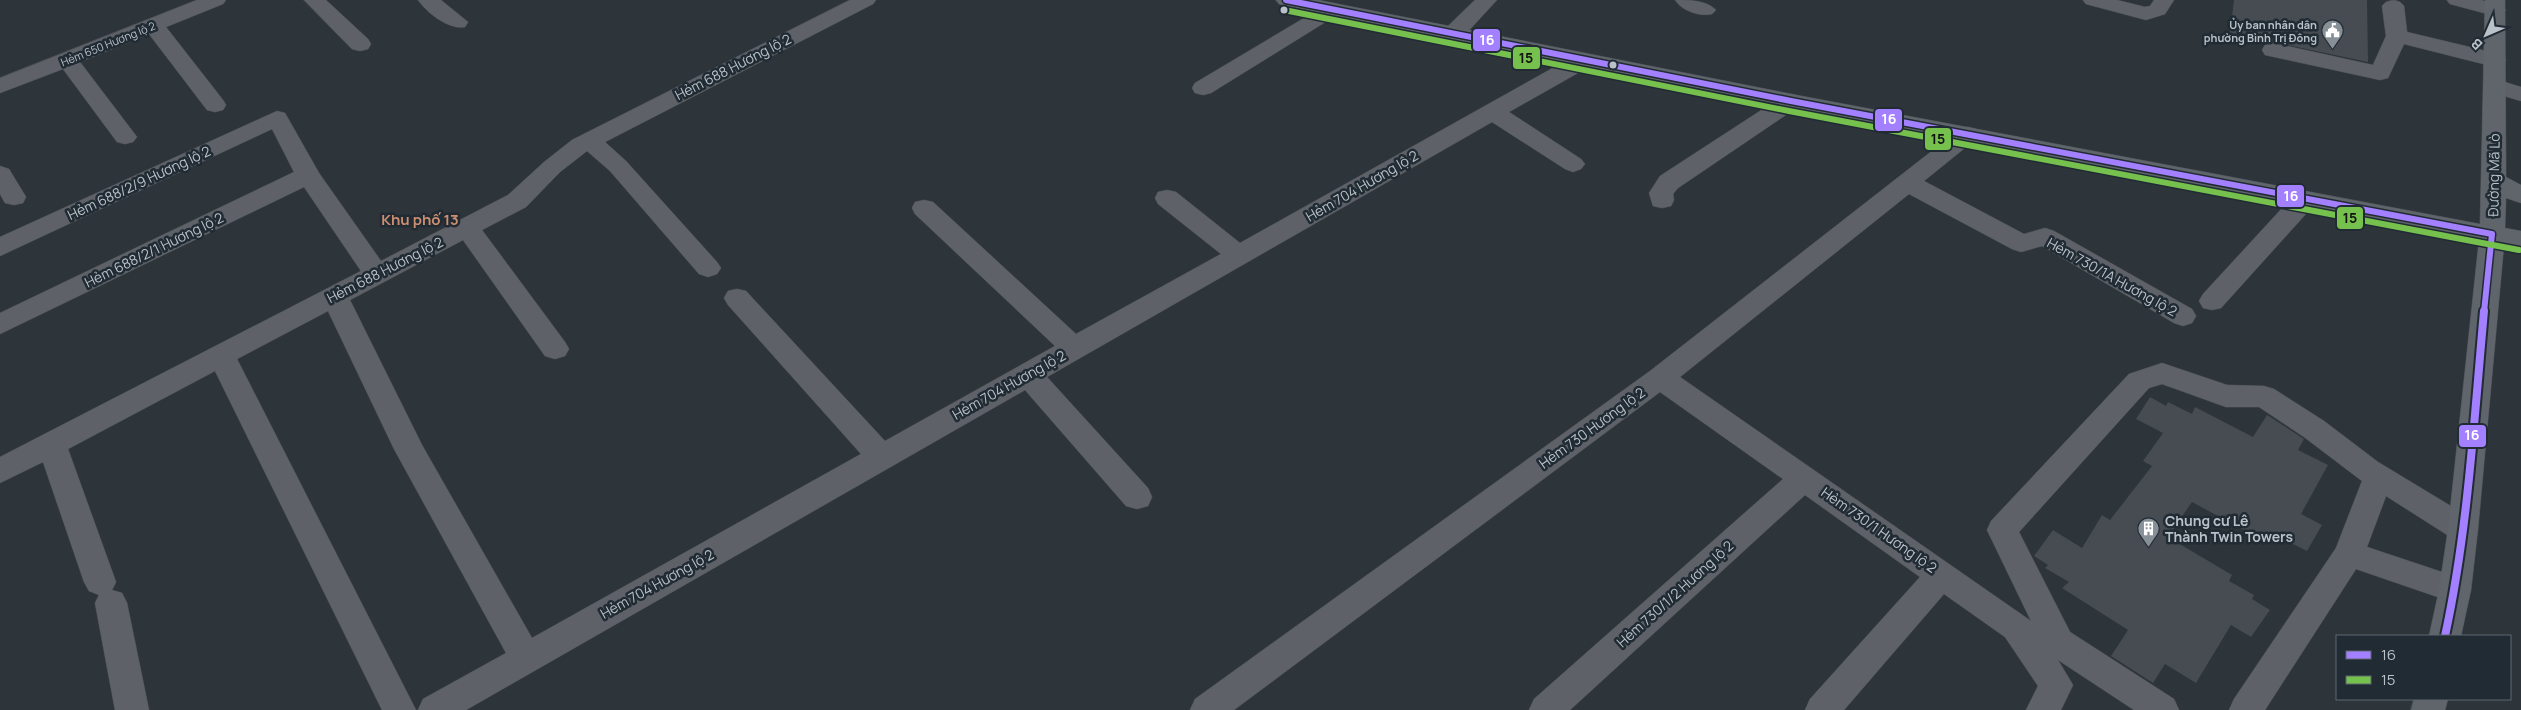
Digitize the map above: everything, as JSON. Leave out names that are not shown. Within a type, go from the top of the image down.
[{"type":"main road","points":[[1286,0],[1791,101],[2521,240]]},
{"type":"main road","name":"Đường Mã Lò","points":[[2445,635],[2455,590],[2464,529],[2492,234],[2495,5]]},
{"type":"main road","points":[[2494,181],[2521,195]]},
{"type":"street","name":"Hẻm 650 Hương lộ 2","points":[[0,86],[68,61],[216,0]]},
{"type":"street","points":[[314,0],[360,44]]},
{"type":"street","points":[[428,0],[457,22]]},
{"type":"street","name":"Hẻm 688 Hương lộ 2","points":[[0,471],[517,201],[552,167],[589,140],[866,0]]},
{"type":"street","points":[[1454,33],[1487,0]]},
{"type":"street","points":[[1685,0],[1705,10]]},
{"type":"street","points":[[2093,0],[2146,14],[2158,10],[2164,0]]},
{"type":"street","points":[[2457,0],[2495,5]]},
{"type":"street","points":[[2273,50],[2380,73],[2398,36],[2393,6]]},
{"type":"street","points":[[1203,88],[1333,9]]},
{"type":"street","points":[[153,25],[215,105]]},
{"type":"street","points":[[2398,36],[2495,60]]},
{"type":"street","name":"Hẻm 704 Hương lộ 2","points":[[435,710],[1584,60]]},
{"type":"street","points":[[68,61],[126,137]]},
{"type":"street","points":[[2495,86],[2521,94]]},
{"type":"street","points":[[1662,200],[1661,194],[1670,182],[1791,101]]},
{"type":"street","points":[[1492,112],[1573,164]]},
{"type":"street","name":"Hẻm 688/2/9 Hương lộ 2","points":[[0,247],[277,118],[308,175]]},
{"type":"street","name":"Hẻm 730 Hương lộ 2","points":[[1207,710],[1660,378],[1968,134]]},
{"type":"street","points":[[589,140],[618,166],[708,268]]},
{"type":"street","points":[[0,174],[14,198]]},
{"type":"street","points":[[308,175],[376,274]]},
{"type":"street","name":"Hẻm 688/2/1 Hương lộ 2","points":[[0,324],[308,175]]},
{"type":"street","name":"Hẻm 730/1A Hương lộ 2","points":[[1908,183],[2021,243],[2045,237],[2183,316]]},
{"type":"street","points":[[1167,198],[1239,255]]},
{"type":"street","points":[[2212,301],[2305,199]]},
{"type":"street","points":[[924,208],[1074,348]]},
{"type":"street","points":[[467,228],[555,349]]},
{"type":"street","points":[[334,295],[409,449],[526,658]]},
{"type":"street","points":[[737,298],[881,457]]},
{"type":"street","points":[[221,355],[400,710]]},
{"type":"street","points":[[2162,710],[2058,642],[2002,530],[2139,381],[2162,373],[2226,396],[2264,398],[2314,429],[2378,477],[2464,529]]},
{"type":"street","points":[[1028,375],[1137,496]]},
{"type":"street","name":"Hẻm 730/1 Hương lộ 2","points":[[1660,378],[2017,627],[2056,685],[2043,710]]},
{"type":"street","points":[[52,444],[105,593],[132,710]]},
{"type":"street","points":[[2246,710],[2349,554],[2378,477]]},
{"type":"street","name":"Hẻm 730/1/2 Hương lộ 2","points":[[1546,710],[1804,478]]},
{"type":"street","points":[[2349,554],[2455,590]]},
{"type":"street","points":[[1822,710],[1942,574]]},
{"type":"building","name":"Ủy ban nhân dân phường Bình Trị Đông","points":[[2234,0],[2367,0],[2368,62],[2230,33]]},
{"type":"building","name":"Chung cư Lê Thành Twin Towers","points":[[2150,397],[2166,406],[2168,402],[2192,414],[2195,407],[2253,437],[2267,415],[2304,439],[2298,450],[2328,465],[2301,514],[2322,525],[2307,551],[2287,541],[2284,544],[2259,531],[2255,536],[2192,502],[2168,537],[2232,575],[2229,581],[2254,595],[2252,599],[2270,610],[2251,637],[2231,625],[2196,683],[2165,664],[2153,683],[2111,656],[2128,630],[2062,588],[2069,582],[2045,568],[2048,565],[2034,556],[2053,530],[2082,548],[2102,515],[2110,520],[2152,466],[2143,461],[2163,433],[2136,419]]},
{"type":"transit line","name":"16","points":[[1286,0],[1791,101],[2492,234]]},
{"type":"transit line","name":"15","points":[[1284,10],[1789,111],[2519,250]]},
{"type":"transit line","name":"16","points":[[2445,635],[2455,590],[2463,529],[2492,234]]},
{"type":"place","name":"Ủy ban nhân dân phường Bình Trị Đông","points":[[2333,50]]},
{"type":"place","name":"Chung cư Lê Thành Twin Towers","points":[[2149,548]]},
{"type":"district","name":"Khu phố 13","points":[[420,220]]}]
